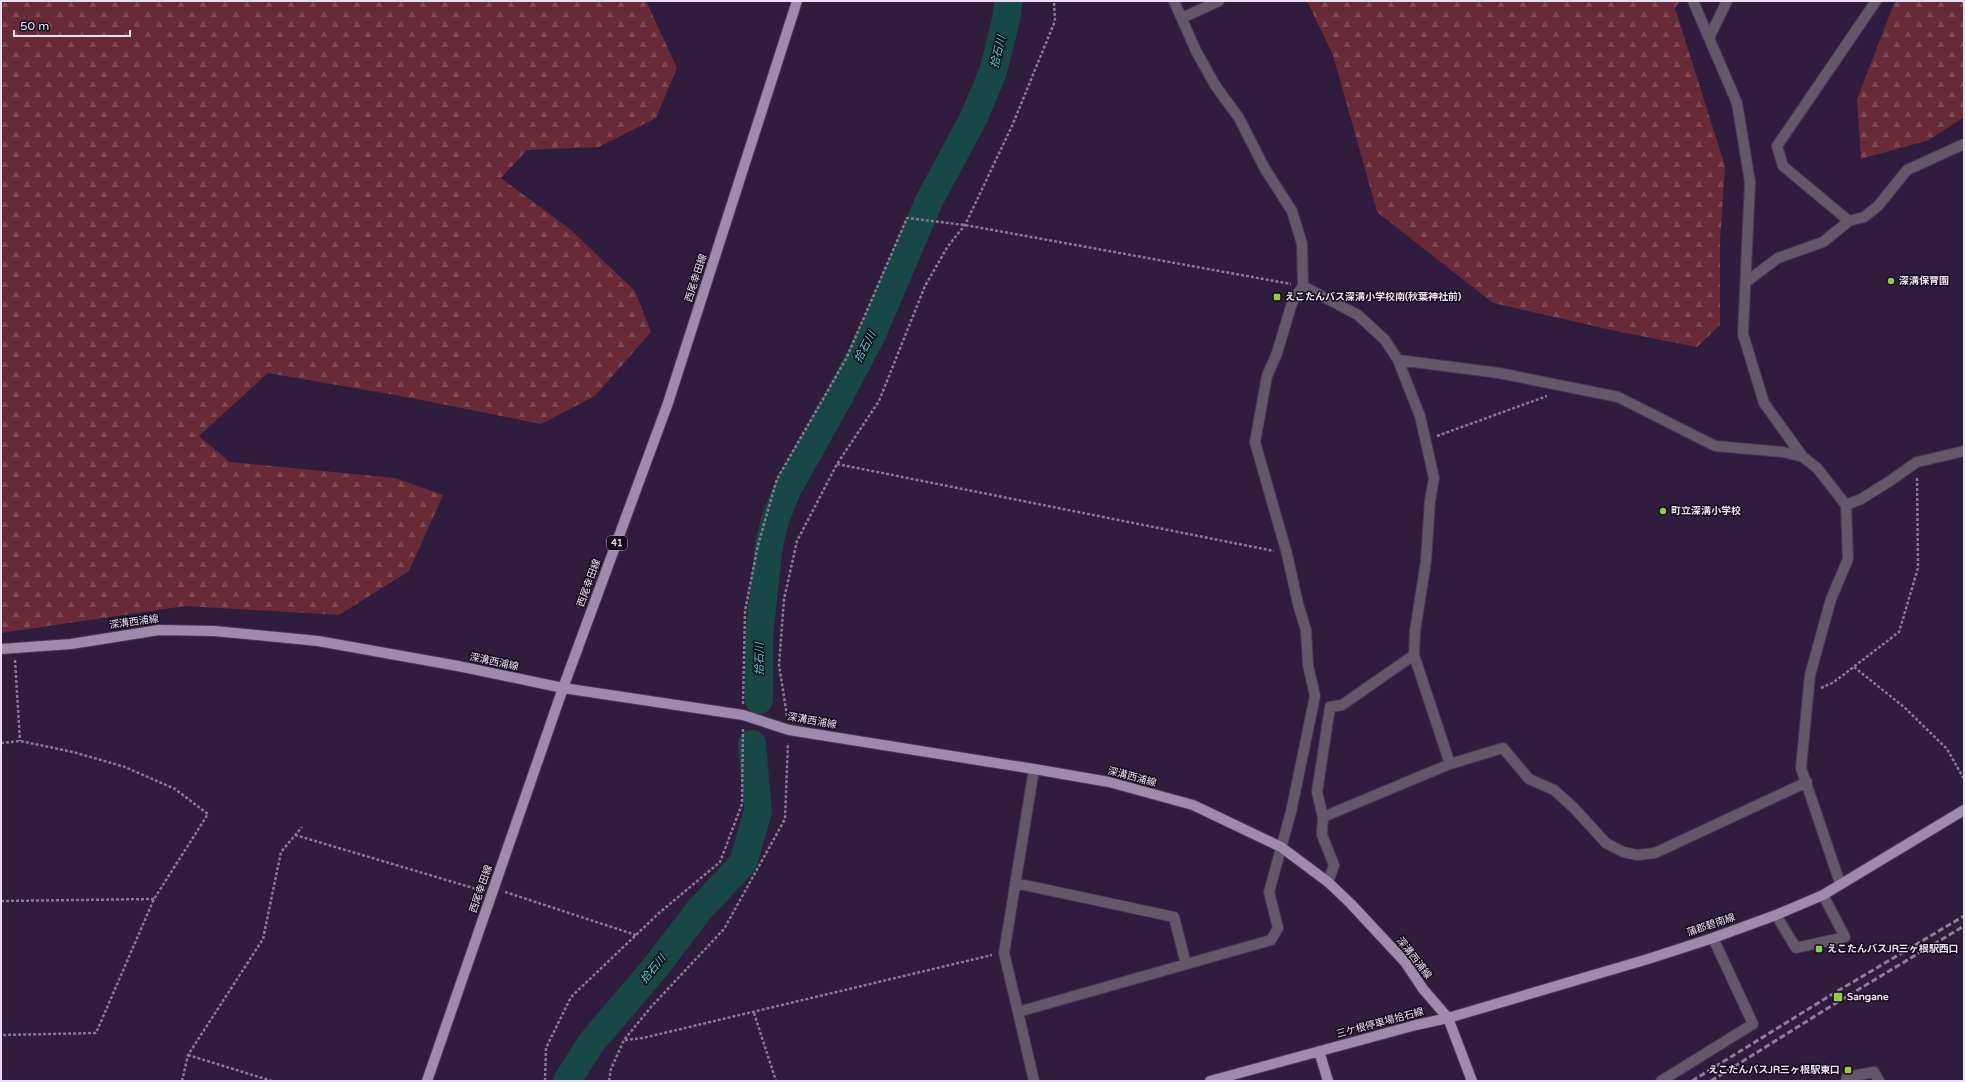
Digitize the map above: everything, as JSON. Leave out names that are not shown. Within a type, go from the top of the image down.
[{"type":"main road","name":"西尾幸田線","points":[[426,1081],[563,688],[668,403],[797,1]]},
{"type":"main road","name":"深溝西浦線","points":[[1,649],[71,644],[159,630],[214,631],[318,641],[458,666],[563,688],[743,715],[789,730],[1034,768],[1109,782],[1193,805],[1281,848],[1328,882],[1371,924],[1405,962],[1423,989],[1448,1018],[1472,1081]]},
{"type":"main road","name":"蒲郡碧南線","points":[[1448,1018],[1713,938],[1776,915],[1823,895],[1840,883],[1964,810]]},
{"type":"main road","name":"三ケ根停車場拾石線","points":[[1210,1081],[1448,1018]]},
{"type":"main road","points":[[1319,1051],[1328,1081]]},
{"type":"street","points":[[1018,1012],[1271,940],[1278,928],[1269,892],[1300,773],[1314,696],[1308,665],[1306,630],[1298,604],[1287,554],[1255,442],[1267,376],[1277,352],[1292,303],[1304,286],[1302,244],[1292,211],[1265,169],[1239,118],[1215,85],[1196,51],[1174,1]]},
{"type":"street","points":[[1182,18],[1219,1]]},
{"type":"street","points":[[1693,1],[1737,103],[1750,182],[1743,334],[1764,403],[1803,457],[1817,468],[1846,504],[1848,559],[1831,599],[1810,675],[1802,768],[1840,883]]},
{"type":"street","points":[[1709,38],[1727,1]]},
{"type":"street","points":[[1849,221],[1783,166],[1777,146],[1876,1]]},
{"type":"street","points":[[1746,282],[1778,258],[1823,242],[1849,221],[1864,217],[1878,206],[1907,170],[1964,144]]},
{"type":"street","points":[[1304,286],[1358,315],[1385,340],[1398,360],[1420,416],[1434,478],[1430,501],[1426,561],[1415,631],[1414,655],[1450,764]]},
{"type":"street","points":[[1398,360],[1499,373],[1618,397],[1715,446],[1783,452],[1803,457]]},
{"type":"street","points":[[1846,504],[1861,499],[1917,462],[1964,451]]},
{"type":"street","points":[[1314,696],[1330,707],[1342,705],[1414,655]]},
{"type":"street","points":[[1328,882],[1334,865],[1322,835],[1323,817],[1317,792],[1330,707]]},
{"type":"street","points":[[1323,817],[1450,764],[1503,748],[1530,779],[1554,790],[1573,807],[1606,843],[1623,852],[1637,855],[1655,853],[1807,782]]},
{"type":"street","points":[[1034,768],[1004,953],[1034,1081]]},
{"type":"street","points":[[1015,883],[1174,917],[1186,964]]},
{"type":"street","points":[[1776,915],[1796,948],[1845,937],[1823,895]]},
{"type":"street","points":[[1661,1081],[1754,1024],[1713,938]]},
{"type":"street","points":[[1846,1081],[1847,1077],[1874,1072],[1879,1081]]},
{"type":"path","points":[[609,1081],[611,1069],[624,1040],[651,1007],[724,929],[785,819],[789,730],[780,665],[784,599],[797,541],[838,464],[878,401],[925,286],[948,246],[965,225],[1012,126],[1055,21],[1054,1]]},
{"type":"path","points":[[545,1081],[546,1048],[570,997],[659,913],[720,862],[742,804],[742,688],[745,611],[758,545],[777,479],[846,359],[907,218],[965,225],[1304,286]]},
{"type":"path","points":[[1426,440],[1548,395]]},
{"type":"path","points":[[1808,695],[1834,682],[1899,632],[1918,568],[1917,462]]},
{"type":"path","points":[[838,464],[1287,554]]},
{"type":"path","points":[[15,649],[20,741]]},
{"type":"path","points":[[1854,667],[1904,707],[1947,749],[1964,779]]},
{"type":"path","points":[[1,743],[20,741],[73,752],[125,767],[175,789],[208,814],[154,899],[96,1033],[1,1035]]},
{"type":"path","points":[[182,1081],[188,1055],[263,939],[281,852],[302,827]]},
{"type":"path","points":[[295,835],[493,891],[636,935]]},
{"type":"path","points":[[1,901],[154,899]]},
{"type":"path","points":[[624,1040],[644,1038],[1004,953]]},
{"type":"path","points":[[754,1012],[776,1081]]},
{"type":"path","points":[[188,1055],[272,1081]]},
{"type":"green space","points":[[1,1],[646,1],[677,68],[656,118],[599,147],[527,150],[501,178],[571,230],[635,291],[651,332],[595,396],[541,424],[406,397],[268,373],[199,436],[230,462],[395,478],[443,495],[409,571],[339,615],[185,606],[1,633]]},
{"type":"green space","points":[[1307,1],[1680,1],[1675,8],[1725,166],[1720,242],[1720,325],[1697,347],[1611,330],[1493,303],[1377,212],[1333,55]]},
{"type":"green space","points":[[1895,1],[1964,1],[1964,117],[1929,140],[1861,159],[1857,99]]},
{"type":"waterway","name":"拾石川","points":[[759,700],[759,636],[769,545],[775,520],[787,490],[838,399],[873,332],[929,201],[974,117],[993,72],[1007,15],[1008,1]]},
{"type":"waterway","name":"拾石川","points":[[567,1081],[591,1043],[654,969],[700,909],[743,863],[758,811],[752,744]]},
{"type":"railway","points":[[1692,1081],[1831,995],[1964,916]]},
{"type":"railway","points":[[1711,1081],[1836,1003],[1964,926]]},
{"type":"place","name":"深溝保育園","points":[[1891,281]]},
{"type":"place","name":"えこたんバス深溝小学校南(秋葉神社前)","points":[[1277,297]]},
{"type":"place","name":"町立深溝小学校","points":[[1663,511]]},
{"type":"place","name":"えこたんバスJR三ヶ根駅西口","points":[[1819,949]]},
{"type":"place","name":"Sangane","points":[[1838,997]]},
{"type":"place","name":"えこたんバスJR三ヶ根駅東口","points":[[1848,1070]]}]
